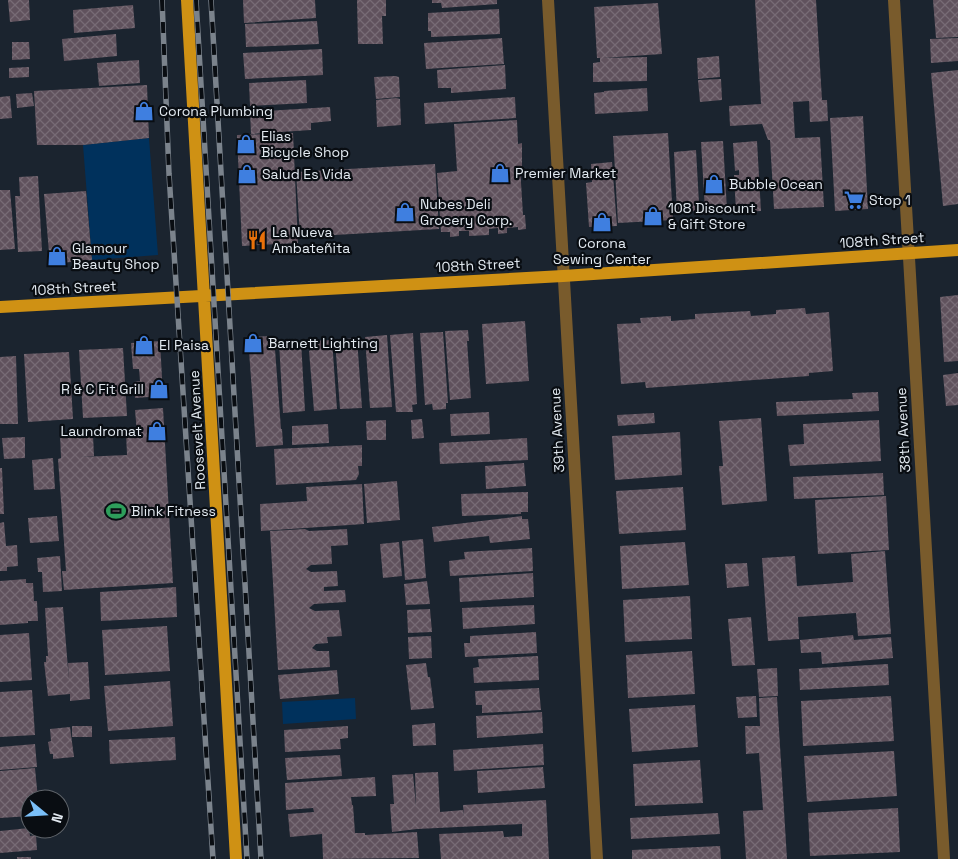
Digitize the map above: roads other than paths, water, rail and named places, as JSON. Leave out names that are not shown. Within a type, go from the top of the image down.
[{"type":"main road","name":"Roosevelt Avenue","points":[[187,0],[236,859]]},
{"type":"main road","name":"108th Street","points":[[0,307],[563,276],[958,250]]},
{"type":"street","name":"39th Avenue","points":[[548,0],[597,859]]},
{"type":"street","name":"38th Avenue","points":[[894,0],[944,859]]},
{"type":"railway","points":[[162,0],[169,174],[213,859]]},
{"type":"railway","points":[[196,0],[247,859]]},
{"type":"railway","points":[[211,0],[261,859]]},
{"type":"place","name":"Corona Plumbing","points":[[144,111]]},
{"type":"place","name":"Elias Bicycle Shop","points":[[246,144]]},
{"type":"place","name":"Premier Market","points":[[500,173]]},
{"type":"place","name":"Salud Es Vida","points":[[247,174]]},
{"type":"place","name":"Bubble Ocean","points":[[714,184]]},
{"type":"place","name":"Stop 1","points":[[854,200]]},
{"type":"place","name":"Nubes Deli Grocery Corp.","points":[[405,212]]},
{"type":"place","name":"108 Discount & Gift Store","points":[[653,216]]},
{"type":"place","name":"Corona Sewing Center","points":[[602,222]]},
{"type":"place","name":"La Nueva Ambateñita","points":[[257,240]]},
{"type":"place","name":"Glamour Beauty Shop","points":[[57,256]]},
{"type":"place","name":"Barnett Lighting","points":[[253,343]]},
{"type":"place","name":"El Paisa","points":[[144,345]]},
{"type":"place","name":"R & C Fit Grill","points":[[159,389]]},
{"type":"place","name":"Laundromat","points":[[157,431]]},
{"type":"place","name":"Blink Fitness","points":[[116,511]]}]
